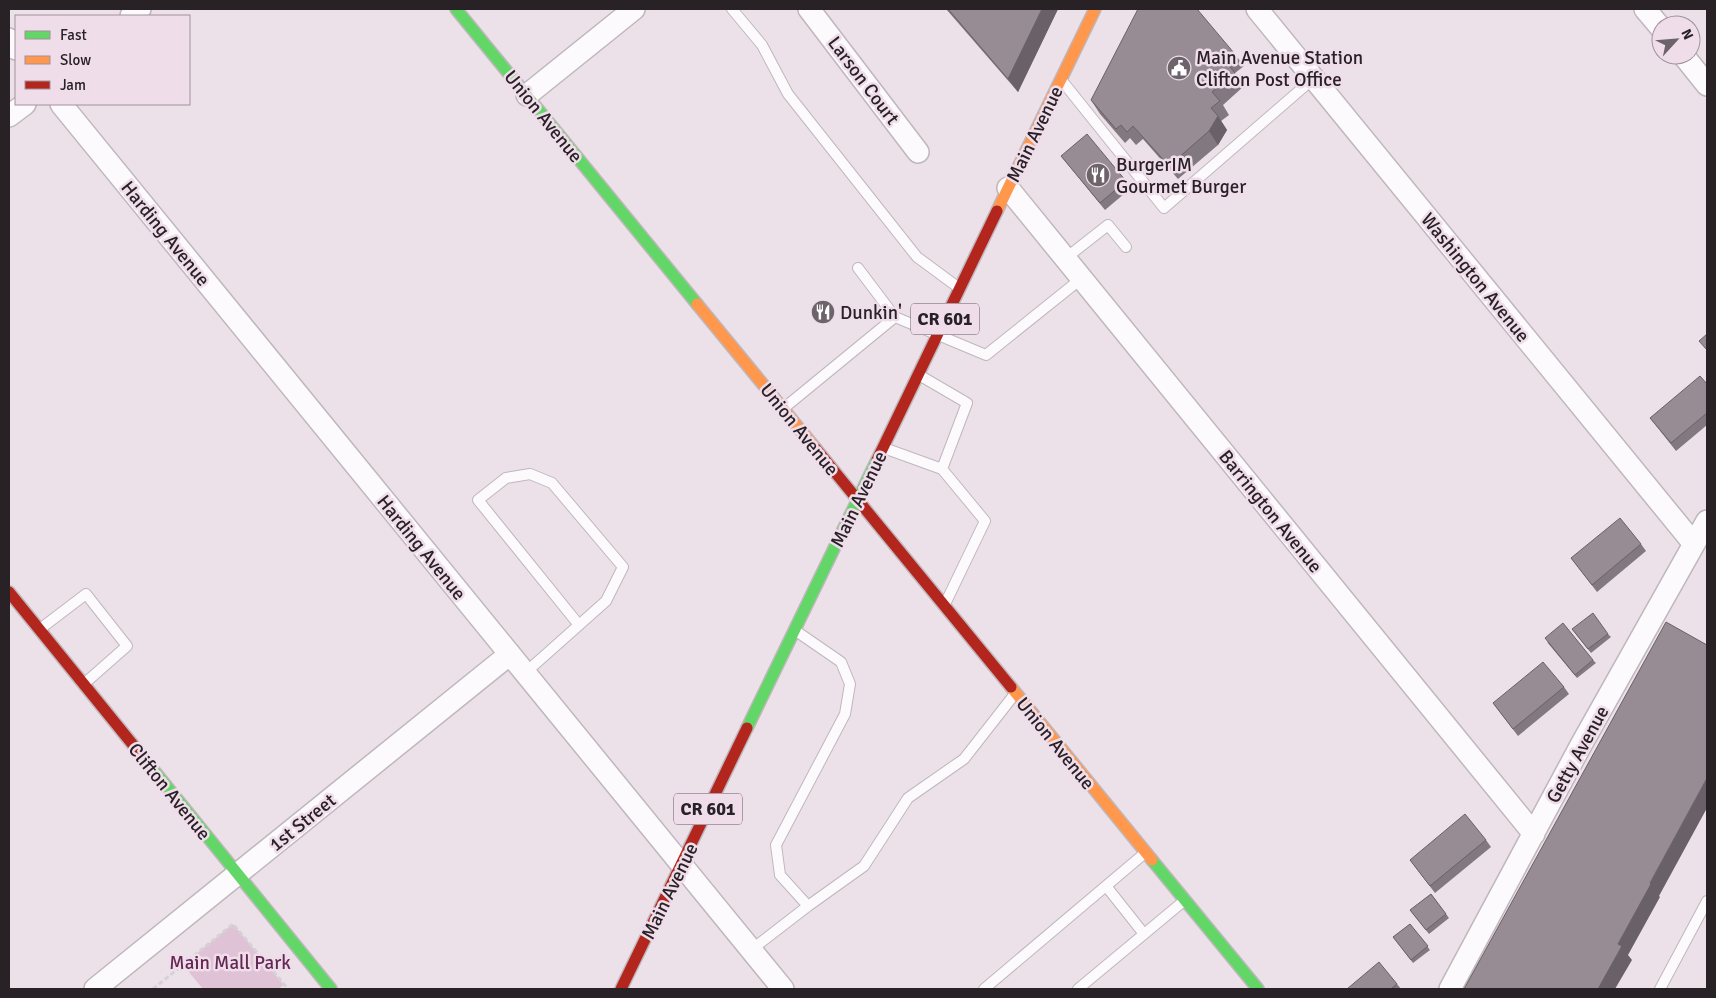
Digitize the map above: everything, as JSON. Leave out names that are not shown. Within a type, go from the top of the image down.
[{"type":"main road","name":"Union Avenue","points":[[456,9],[1258,989]]},
{"type":"main road","name":"Main Avenue","points":[[621,989],[1095,9]]},
{"type":"main road","name":"Clifton Avenue","points":[[9,592],[331,989]]},
{"type":"street","points":[[527,95],[634,9]]},
{"type":"street","name":"Larson Court","points":[[809,9],[918,152]]},
{"type":"street","name":"Washington Avenue","points":[[1257,9],[1694,544]]},
{"type":"street","points":[[1691,65],[1707,84]]},
{"type":"street","points":[[9,116],[23,105]]},
{"type":"street","name":"Harding Avenue","points":[[62,105],[783,989]]},
{"type":"street","name":"Barrington Avenue","points":[[1008,188],[1534,834]]},
{"type":"street","name":"Getty Avenue","points":[[1450,989],[1707,520]]},
{"type":"street","name":"1st Street","points":[[94,989],[510,654]]},
{"type":"lane","points":[[732,9],[762,45],[788,94],[917,257],[960,288]]},
{"type":"lane","points":[[1061,79],[1164,208],[1314,78]]},
{"type":"lane","points":[[1066,258],[1108,225],[1126,247]]},
{"type":"lane","points":[[858,268],[895,317],[986,356],[1082,278]]},
{"type":"lane","points":[[784,409],[895,317]]},
{"type":"lane","points":[[918,374],[967,404],[942,469]]},
{"type":"lane","points":[[882,448],[942,469],[985,522],[944,606]]},
{"type":"lane","points":[[525,673],[606,601],[623,567],[552,482],[530,474],[506,478],[478,500],[578,625]]},
{"type":"lane","points":[[39,630],[86,594],[127,646],[84,684]]},
{"type":"lane","points":[[794,630],[841,662],[850,684],[845,714],[776,844],[780,875],[808,906]]},
{"type":"lane","points":[[751,950],[864,866],[908,798],[964,759],[1016,694]]},
{"type":"lane","points":[[984,989],[1146,853]]},
{"type":"lane","points":[[1106,886],[1144,934]]},
{"type":"lane","points":[[1078,989],[1185,900]]},
{"type":"lane","points":[[1660,989],[1707,901]]},
{"type":"path","points":[[153,989],[233,924],[288,989]]},
{"type":"green space","name":"Main Mall Park","points":[[233,924],[284,985],[278,989],[203,989],[183,965]]},
{"type":"building","points":[[948,9],[1042,9],[1008,79]]},
{"type":"building","points":[[1138,9],[1197,9],[1234,53],[1225,61],[1235,73],[1212,92],[1220,101],[1211,108],[1218,116],[1209,131],[1169,166],[1133,126],[1127,132],[1121,125],[1116,129],[1091,100]]},
{"type":"building","name":"BurgerIM Gourmet Burger","points":[[1087,134],[1126,181],[1100,203],[1061,156]]},
{"type":"building","points":[[1707,334],[1707,350],[1699,341]]},
{"type":"building","points":[[1700,376],[1707,384],[1707,413],[1671,443],[1650,418]]},
{"type":"building","points":[[1620,518],[1641,544],[1592,585],[1571,558]]},
{"type":"building","points":[[1593,613],[1608,634],[1588,649],[1572,629]]},
{"type":"building","points":[[1666,622],[1707,645],[1707,778],[1618,944],[1622,946],[1598,989],[1464,989]]},
{"type":"building","points":[[1563,623],[1593,660],[1575,675],[1545,638]]},
{"type":"building","points":[[1543,662],[1564,687],[1513,729],[1493,703]]},
{"type":"building","points":[[1465,814],[1486,840],[1430,886],[1410,860]]},
{"type":"building","points":[[1431,894],[1446,914],[1426,930],[1410,910]]},
{"type":"building","points":[[1410,924],[1428,946],[1411,960],[1393,937]]},
{"type":"building","points":[[1379,962],[1397,984],[1391,989],[1347,989]]},
{"type":"traffic: fast","points":[[456,9],[697,304]]},
{"type":"traffic: fast","points":[[747,728],[877,460]]},
{"type":"traffic: fast","points":[[138,751],[331,989]]},
{"type":"traffic: fast","points":[[1152,860],[1258,989]]},
{"type":"traffic: slow","points":[[997,211],[1095,9]]},
{"type":"traffic: slow","points":[[697,304],[816,449]]},
{"type":"traffic: slow","points":[[1011,687],[1152,860]]},
{"type":"traffic: jam","points":[[877,460],[997,211]]},
{"type":"traffic: jam","points":[[816,449],[1011,687]]},
{"type":"traffic: jam","points":[[9,592],[138,751]]},
{"type":"traffic: jam","points":[[621,989],[747,728]]},
{"type":"place","name":"Main Avenue Station Clifton Post Office","points":[[1179,68]]},
{"type":"place","name":"BurgerIM Gourmet Burger","points":[[1098,175]]},
{"type":"place","name":"Dunkin'","points":[[823,312]]}]
